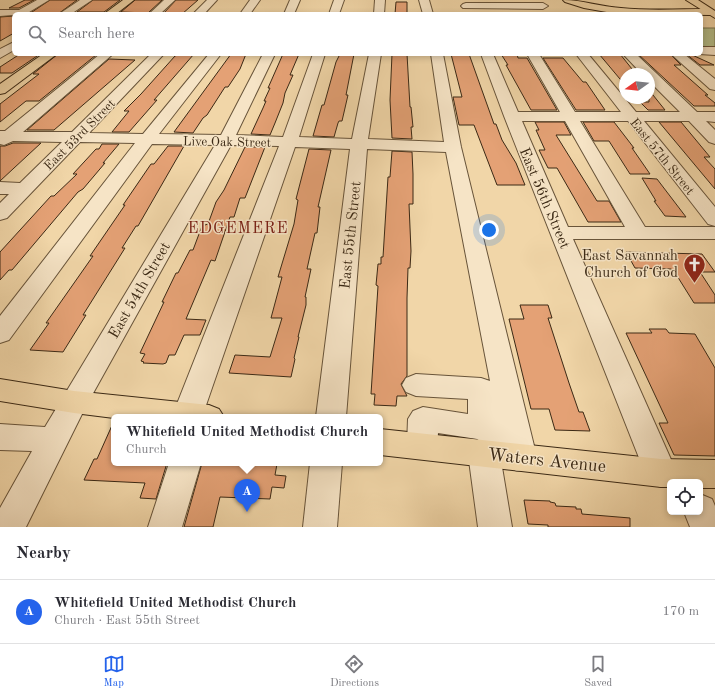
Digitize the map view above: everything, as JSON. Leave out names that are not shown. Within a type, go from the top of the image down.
[{"type":"main road","points":[[112,12],[129,0]]},
{"type":"main road","points":[[568,0],[597,8],[629,12]]},
{"type":"main road","points":[[589,0],[622,8],[695,12]]},
{"type":"main road","points":[[695,2],[713,13]]},
{"type":"main road","points":[[703,12],[713,13]]},
{"type":"main road","points":[[703,13],[713,13]]},
{"type":"main road","points":[[0,90],[48,56]]},
{"type":"main road","points":[[0,390],[74,402],[181,414]]},
{"type":"main road","name":"Waters Avenue","points":[[383,442],[422,446],[484,441],[521,458],[687,476]]},
{"type":"street","points":[[67,12],[86,0]]},
{"type":"street","points":[[156,12],[170,0]]},
{"type":"street","points":[[200,12],[212,0]]},
{"type":"street","points":[[246,12],[255,0]]},
{"type":"street","points":[[289,12],[295,0]]},
{"type":"street","points":[[335,12],[338,0]]},
{"type":"street","points":[[379,12],[380,0]]},
{"type":"street","points":[[424,0],[427,12]]},
{"type":"street","points":[[467,7],[505,7],[541,3],[548,12]]},
{"type":"street","points":[[26,12],[43,6]]},
{"type":"street","points":[[0,14],[12,16]]},
{"type":"street","points":[[0,24],[12,17]]},
{"type":"street","points":[[0,41],[12,41]]},
{"type":"street","points":[[0,54],[12,47]]},
{"type":"street","points":[[703,51],[715,51]]},
{"type":"street","points":[[3,138],[105,56]]},
{"type":"street","name":"East 53rd Street","points":[[8,201],[75,138],[156,56]]},
{"type":"street","points":[[0,334],[147,139],[213,56]]},
{"type":"street","name":"East 54th Street","points":[[8,527],[74,402],[226,140],[268,56]]},
{"type":"street","points":[[200,414],[318,56]]},
{"type":"street","name":"East 55th Street","points":[[331,414],[359,144],[375,56]]},
{"type":"street","points":[[437,56],[453,147],[521,458]]},
{"type":"street","name":"East 56th Street","points":[[488,56],[560,233],[687,476]]},
{"type":"street","points":[[534,56],[639,233]]},
{"type":"street","name":"East 57th Street","points":[[584,56],[715,220]]},
{"type":"street","points":[[631,56],[715,139]]},
{"type":"street","points":[[679,56],[715,86]]},
{"type":"street","points":[[511,116],[715,117]]},
{"type":"street","name":"Live Oak Street","points":[[3,138],[226,140],[453,147]]},
{"type":"street","points":[[0,188],[8,201]]},
{"type":"street","points":[[560,233],[715,233]]},
{"type":"street","points":[[416,385],[480,389],[484,441],[495,527]]},
{"type":"street","points":[[0,437],[54,440]]},
{"type":"street","points":[[165,527],[184,466]]},
{"type":"street","points":[[320,527],[326,466]]},
{"type":"street","points":[[702,515],[707,527]]},
{"type":"green space","points":[[703,28],[715,28],[715,49],[703,49]]},
{"type":"building","points":[[25,0],[34,0],[19,8],[9,8]]},
{"type":"building","points":[[50,0],[77,0],[61,12],[32,12]]},
{"type":"building","points":[[93,0],[120,0],[104,12],[77,12]]},
{"type":"building","points":[[135,0],[162,0],[149,12],[121,12]]},
{"type":"building","points":[[176,0],[198,0],[184,12],[165,12]]},
{"type":"building","points":[[396,2],[407,2],[407,12],[395,12]]},
{"type":"building","points":[[12,16],[12,34],[0,41],[0,17]]},
{"type":"building","points":[[17,56],[37,56],[12,73],[0,73],[0,67]]},
{"type":"building","points":[[56,56],[95,56],[39,101],[26,101],[0,122],[0,104],[39,74],[33,74]]},
{"type":"building","points":[[175,56],[192,56],[154,100],[157,100],[129,132],[112,132],[129,111],[124,111]]},
{"type":"building","points":[[230,56],[245,56],[240,69],[228,87],[225,87],[207,115],[203,118],[193,133],[174,132]]},
{"type":"building","points":[[282,56],[298,56],[290,75],[293,75],[270,135],[251,134],[266,101],[264,101],[270,88],[268,88]]},
{"type":"building","points":[[339,56],[354,56],[346,95],[348,95],[342,121],[339,121],[338,123],[334,137],[313,136],[322,105],[324,105]]},
{"type":"building","points":[[392,56],[407,56],[410,107],[413,127],[411,127],[412,139],[392,138],[390,100]]},
{"type":"building","points":[[452,56],[470,56],[494,124],[496,124],[502,140],[516,163],[525,185],[497,185],[474,125],[459,125],[453,97],[462,97]]},
{"type":"building","points":[[502,56],[518,56],[518,58],[527,58],[557,110],[531,110],[506,65],[508,65]]},
{"type":"building","points":[[601,56],[622,56],[631,68],[619,68],[619,78]]},
{"type":"building","points":[[640,56],[672,56],[681,65],[674,65],[708,95],[705,95],[715,103],[715,106],[694,106],[655,70],[655,68],[653,68]]},
{"type":"building","points":[[689,56],[694,56],[714,65],[700,65]]},
{"type":"building","points":[[543,58],[563,58],[583,82],[586,82],[605,110],[576,110]]},
{"type":"building","points":[[109,59],[135,60],[54,130],[27,130]]},
{"type":"building","points":[[655,98],[665,110],[648,110],[642,104],[655,104]]},
{"type":"building","points":[[535,122],[564,122],[571,135],[556,135],[597,201],[609,201],[621,222],[588,222],[557,168],[548,168],[539,150],[545,150],[536,130],[539,130]]},
{"type":"building","points":[[583,122],[614,122],[634,148],[632,148],[650,174],[630,174],[609,141],[594,141]]},
{"type":"building","points":[[659,122],[681,122],[710,157],[704,157],[715,169],[715,189]]},
{"type":"building","points":[[13,143],[41,143],[0,181],[0,146]]},
{"type":"building","points":[[102,144],[119,144],[83,189],[78,192],[12,270],[9,270],[0,280],[0,252],[51,196],[54,196],[77,174],[73,174],[96,149],[99,149]]},
{"type":"building","points":[[168,146],[184,146],[138,226],[136,226],[122,248],[125,248],[83,315],[86,315],[63,352],[30,350],[49,323],[46,323],[93,256],[90,256],[125,205],[123,205],[151,164],[154,164]]},
{"type":"building","points":[[245,147],[265,147],[245,198],[240,198],[234,217],[230,217],[215,261],[211,260],[186,319],[206,320],[200,335],[184,335],[175,355],[169,355],[166,363],[143,363],[144,362],[141,361],[145,354],[140,353],[164,302],[162,302],[176,273],[178,273],[190,250],[193,250],[202,226],[208,224],[216,202],[224,190]]},
{"type":"building","points":[[309,149],[331,150],[318,207],[320,207],[317,233],[315,233],[307,269],[311,269],[305,297],[306,305],[298,337],[291,377],[229,373],[235,355],[270,357],[282,318],[271,318],[282,277],[278,277],[294,224],[298,200],[296,199]]},
{"type":"building","points":[[392,151],[412,152],[413,174],[413,204],[409,204],[411,251],[410,268],[408,268],[407,298],[407,376],[401,384],[407,396],[397,396],[396,406],[374,405],[375,394],[371,394],[378,286],[376,285],[378,264],[381,264],[381,257],[383,257],[388,177],[390,177]]},
{"type":"building","points":[[642,178],[657,179],[686,217],[665,216],[654,201],[656,201]]},
{"type":"building","name":"East Savannah Church of God","points":[[626,252],[702,254],[715,272],[700,272],[715,295],[715,303],[694,303],[674,271],[671,269],[635,268]]},
{"type":"building","points":[[520,305],[548,305],[552,318],[548,318],[569,383],[579,412],[583,412],[590,431],[555,430],[549,409],[531,409],[509,319],[524,319]]},
{"type":"building","points":[[649,329],[666,329],[669,333],[695,334],[715,368],[715,456],[674,455],[659,423],[668,423],[626,333],[652,333]]},
{"type":"building","points":[[111,428],[111,466],[166,466],[156,499],[140,498],[145,483],[84,480],[94,459],[97,459]]},
{"type":"building","points":[[201,466],[277,466],[275,475],[286,476],[284,488],[272,487],[270,499],[220,497],[213,527],[184,527]]},
{"type":"building","points":[[524,500],[550,501],[555,503],[556,506],[576,507],[576,509],[581,509],[582,514],[630,518],[630,527],[548,527],[548,525],[528,524]]},
{"type":"place","name":"East Savannah Church of God","points":[[694,284]]},
{"type":"place","name":"Whitefield United Methodist Church","points":[[247,512]]},
{"type":"district","name":"EDGEMERE","points":[[238,227]]}]
